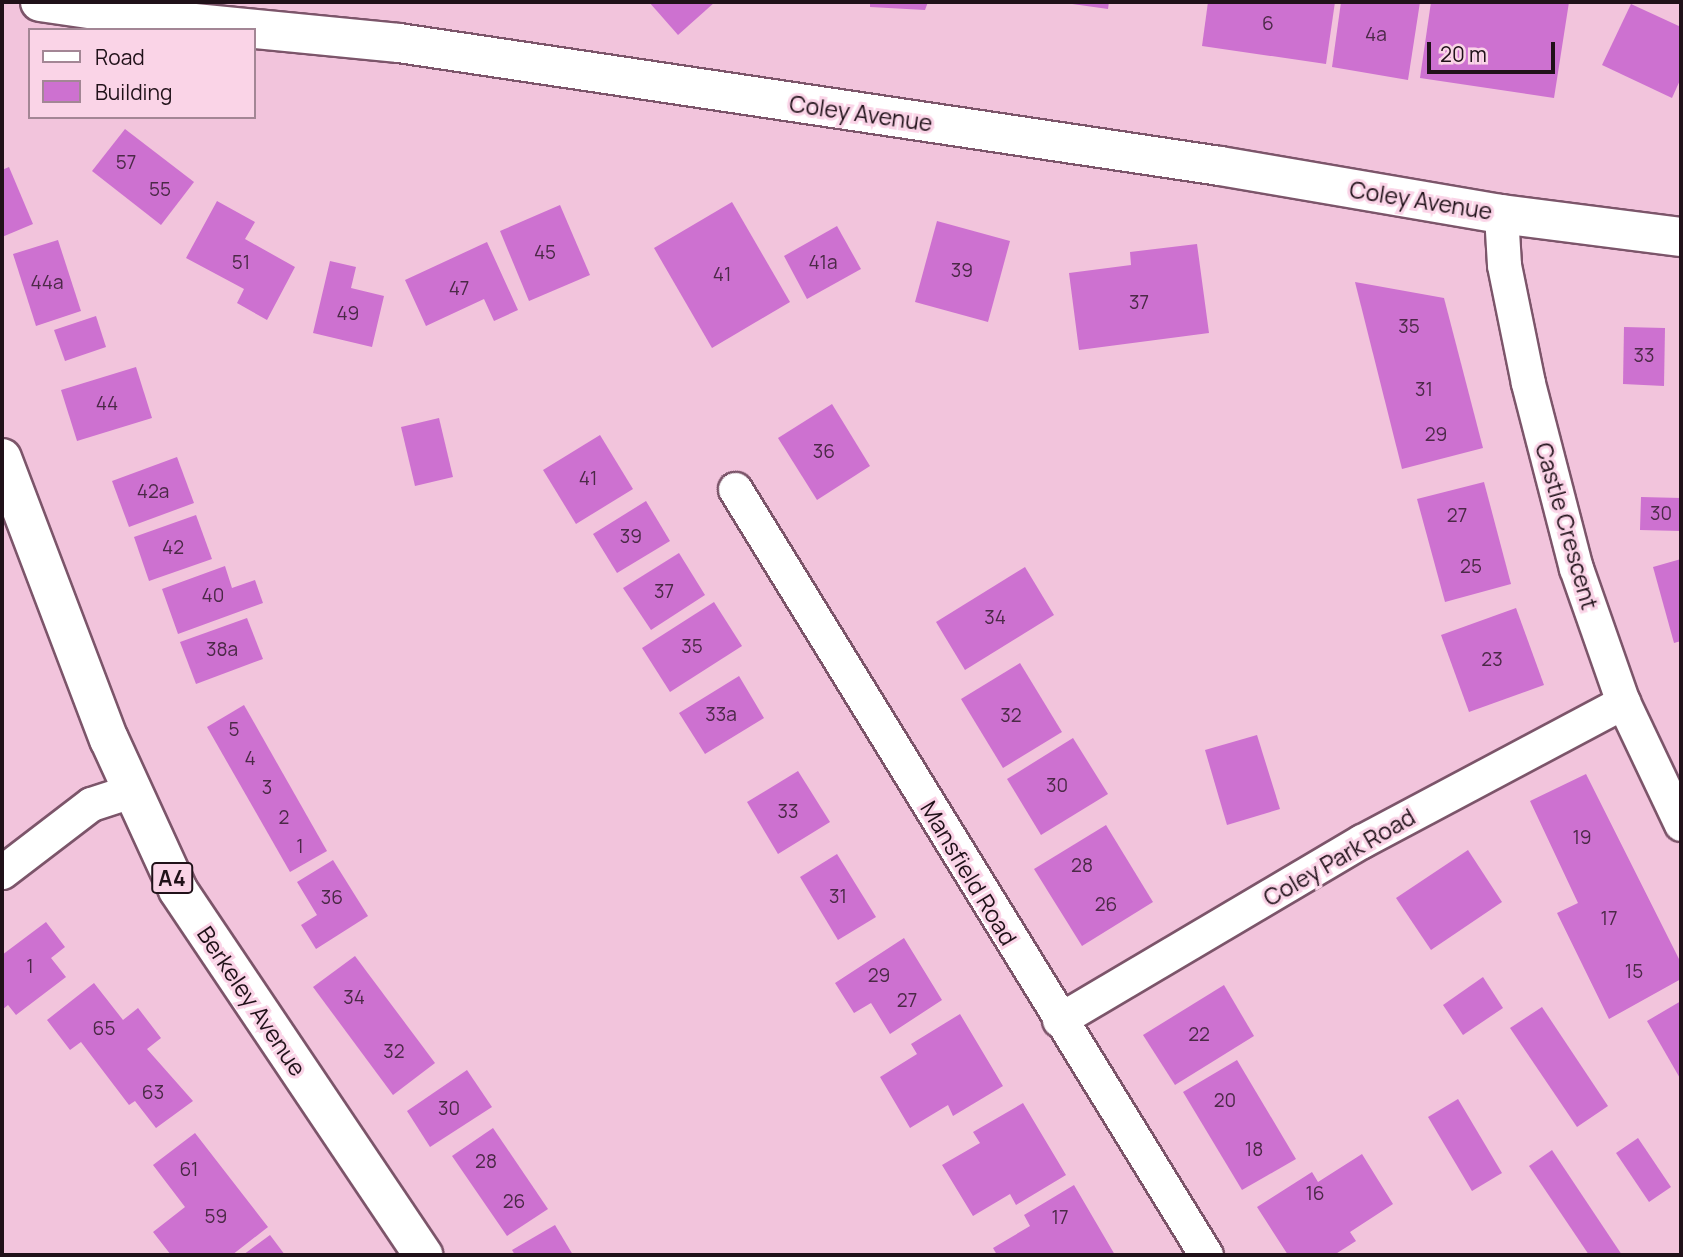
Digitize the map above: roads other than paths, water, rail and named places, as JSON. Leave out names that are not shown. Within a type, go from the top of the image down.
[{"type":"street","name":"Coley Avenue","points":[[40,2],[165,11],[399,43],[1220,166],[1501,214],[1681,237]]},
{"type":"street","name":"Castle Crescent","points":[[1501,214],[1504,265],[1528,383],[1576,568],[1623,702],[1681,824]]},
{"type":"street","name":"Berkeley Avenue","points":[[2,458],[131,791],[178,890],[423,1255]]},
{"type":"street","name":"Mansfield Road","points":[[735,489],[1059,1020],[1206,1255]]},
{"type":"street","name":"Coley Park Road","points":[[1059,1020],[1362,841],[1623,702]]},
{"type":"street","points":[[2,872],[91,804],[131,791]]}]
